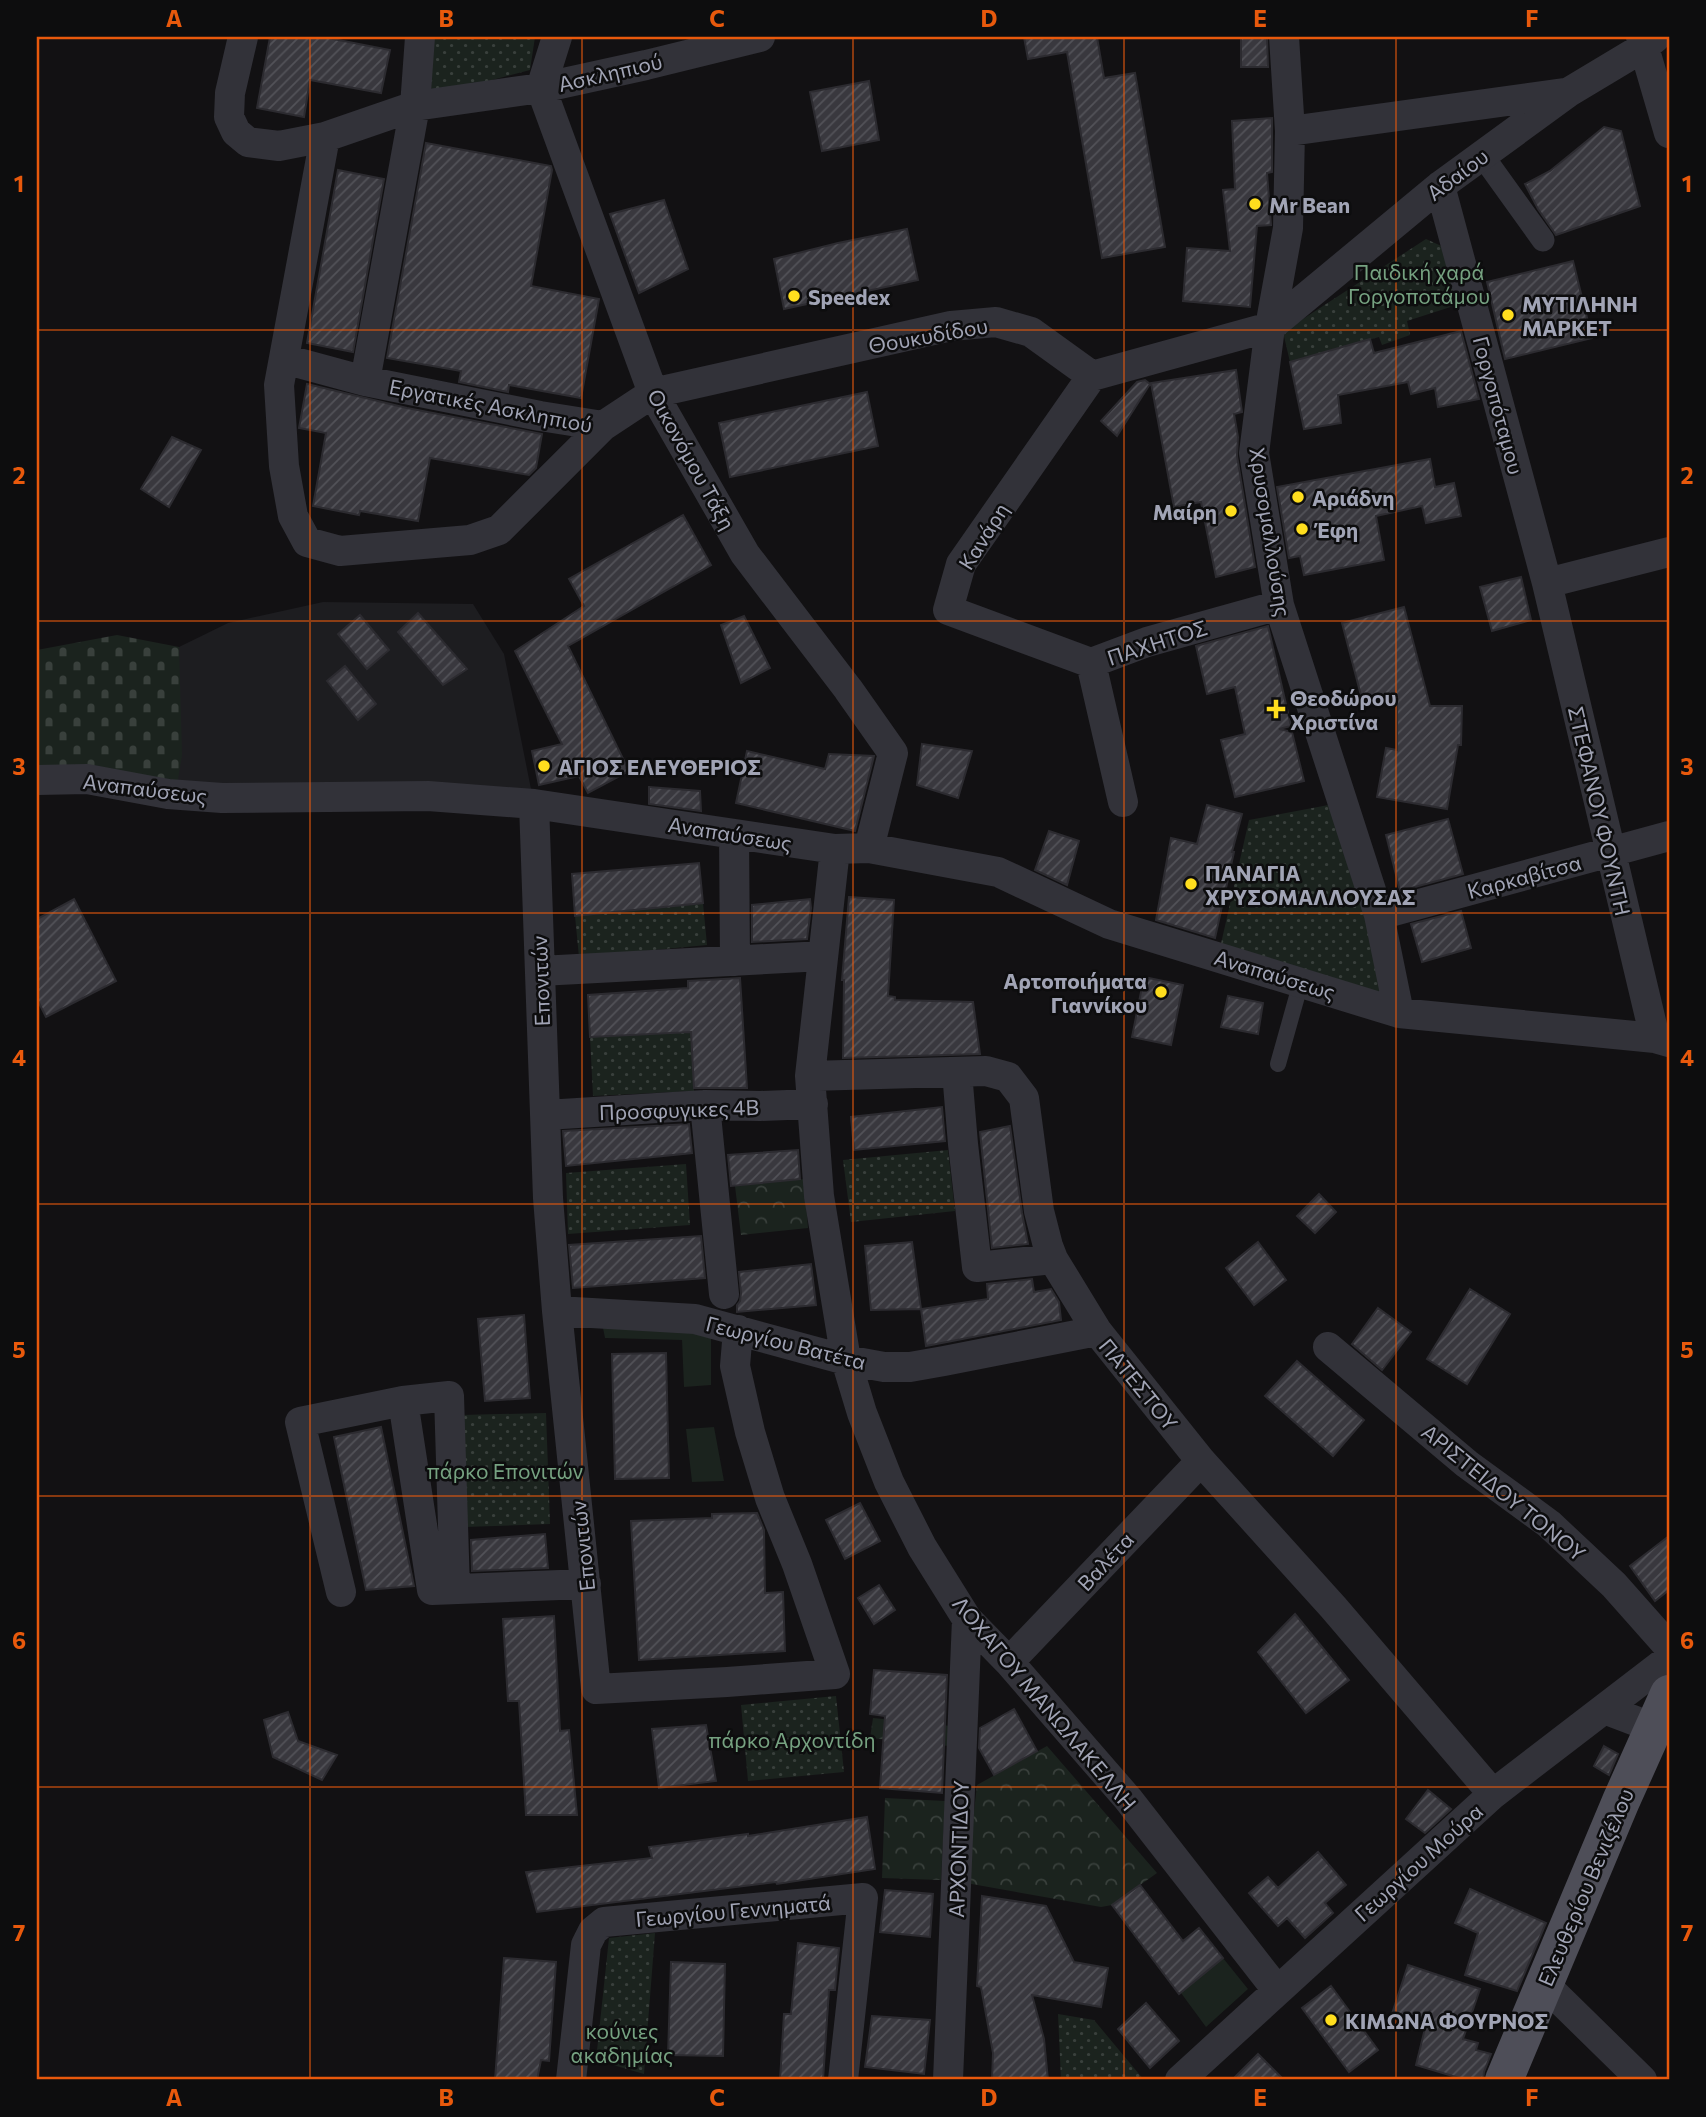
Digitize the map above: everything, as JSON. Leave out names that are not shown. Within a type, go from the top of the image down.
[{"type":"main road","name":"Ελευθερίου Βενιζέλου","points":[[1504,2080],[1669,1694]]},
{"type":"street","points":[[243,37],[230,93],[229,117],[236,132],[248,142],[279,146],[325,137],[415,106],[541,88],[557,37]]},
{"type":"street","name":"Εργατικές Ασκληπιού","points":[[420,37],[415,106],[365,381],[603,426]]},
{"type":"street","name":"Ασκληπιού","points":[[541,88],[760,37]]},
{"type":"street","name":"Χρυσομαλλούσης","points":[[1284,37],[1290,131],[1288,228],[1270,327],[1254,453],[1279,605],[1379,915],[1399,1013]]},
{"type":"street","points":[[1647,40],[1669,133]]},
{"type":"street","name":"Αδαίου","points":[[1270,327],[1440,186],[1569,92],[1647,40]]},
{"type":"street","name":"Οικονόμου Τάξη","points":[[541,88],[653,393],[745,554],[893,753],[869,848]]},
{"type":"street","points":[[1290,131],[1569,92]]},
{"type":"street","name":"Εργατικές Ασκληπιού","points":[[325,137],[279,385],[284,466],[293,516],[307,542],[340,551],[470,540],[499,530],[603,426]]},
{"type":"street","points":[[1482,155],[1543,240]]},
{"type":"street","name":"Γοργοπόταμου","points":[[1440,186],[1547,583]]},
{"type":"street","name":"Θουκυδίδου","points":[[653,393],[951,326],[996,322],[1031,332],[1092,376]]},
{"type":"street","points":[[1092,376],[1270,327]]},
{"type":"street","points":[[284,359],[365,381]]},
{"type":"street","name":"Κανάρη","points":[[1091,663],[948,610],[961,564],[1092,376]]},
{"type":"street","points":[[603,426],[653,393]]},
{"type":"street","points":[[1547,583],[1669,552]]},
{"type":"street","name":"ΣΤΕΦΑΝΟΥ ΦΟΥΝΤΗ","points":[[1547,583],[1610,853],[1662,1040]]},
{"type":"street","name":"ΠΑΧΗΤΟΣ","points":[[1123,802],[1091,663],[1147,642],[1279,605]]},
{"type":"street","name":"Αναπαύσεως","points":[[37,780],[87,779],[168,794],[222,798],[428,796],[534,804],[835,849],[869,848],[999,872],[1109,924],[1399,1013],[1662,1040]]},
{"type":"street","name":"Επονιτών","points":[[534,804],[548,1198],[556,1311],[596,1689],[835,1674],[750,1433],[734,1366],[738,1330]]},
{"type":"street","points":[[734,834],[735,961]]},
{"type":"street","name":"Καρκαβίτσα","points":[[1379,915],[1669,836]]},
{"type":"street","name":"ΛΟΧΑΓΟΥ ΜΑΝΩΛΑΚΕΛΛΗ","points":[[835,849],[811,1090],[819,1196],[846,1360],[862,1413],[889,1482],[922,1547],[967,1619],[1009,1662],[1128,1799],[1277,1990]]},
{"type":"street","points":[[540,971],[823,956]]},
{"type":"street","name":"ΠΑΤΕΣΤΟΥ","points":[[811,1090],[957,1072],[986,1071],[1008,1077],[1024,1098],[1039,1210],[1053,1259],[1097,1331],[1201,1461],[1333,1607],[1493,1794]]},
{"type":"street","points":[[957,1072],[976,1267],[1053,1259]]},
{"type":"street","name":"Προσφυγικες 4Β","points":[[546,1115],[705,1105],[760,1107],[811,1090]]},
{"type":"street","points":[[705,1105],[724,1294]]},
{"type":"street","name":"Γεωργίου Βατέτα","points":[[556,1311],[695,1319],[846,1360],[884,1367],[911,1367],[1097,1331]]},
{"type":"street","name":"ΑΡΙΣΤΕΙΔΟΥ ΤΟΝΟΥ","points":[[1328,1347],[1467,1464],[1549,1524],[1614,1585],[1669,1647]]},
{"type":"street","points":[[341,1592],[300,1422],[403,1401],[449,1396],[454,1589]]},
{"type":"street","points":[[403,1401],[432,1590],[586,1584]]},
{"type":"street","name":"Βαλέτα","points":[[1009,1662],[1201,1461]]},
{"type":"street","name":"ΑΡΧΟΝΤΙΔΟΥ","points":[[948,2080],[967,1619]]},
{"type":"street","name":"Γεωργίου Μούρα","points":[[1180,2080],[1493,1794],[1669,1659]]},
{"type":"street","points":[[1604,1709],[1654,1728]]},
{"type":"street","name":"Γεωργίου Γεννηματά","points":[[571,2080],[586,1945],[593,1931],[604,1922],[863,1898],[843,2080]]},
{"type":"street","points":[[1544,1984],[1642,2080]]},
{"type":"lane","points":[[1278,1063],[1301,982]]},
{"type":"shaded area","points":[[323,602],[473,604],[504,654],[534,804],[177,785],[179,647],[228,623]]},
{"type":"green space","points":[[434,37],[535,37],[530,70],[431,96],[424,73]]},
{"type":"green space","name":"Παιδική χαρά Γοργοποτάμου","points":[[1426,239],[1448,249],[1463,303],[1407,321],[1410,335],[1382,345],[1379,337],[1290,362],[1283,332]]},
{"type":"green space","points":[[117,635],[179,647],[182,755],[177,785],[37,782],[37,650]]},
{"type":"green space","points":[[1339,803],[1388,1003],[1220,948],[1249,820]]},
{"type":"green space","points":[[703,903],[707,945],[579,957],[575,916]]},
{"type":"green space","points":[[691,1032],[694,1091],[593,1096],[590,1037]]},
{"type":"green space","points":[[948,1150],[955,1211],[851,1222],[843,1160]]},
{"type":"green space","points":[[686,1164],[690,1225],[568,1234],[566,1173]]},
{"type":"green space","points":[[804,1179],[808,1228],[741,1235],[735,1186]]},
{"type":"green space","points":[[603,1328],[711,1331],[711,1385],[684,1387],[682,1340],[605,1338]]},
{"type":"green space","name":"πάρκο Επονιτών","points":[[546,1413],[550,1524],[464,1527],[461,1415]]},
{"type":"green space","points":[[714,1427],[724,1481],[692,1482],[686,1429]]},
{"type":"green space","name":"πάρκο Αρχοντίδη","points":[[836,1696],[844,1772],[748,1781],[741,1705]]},
{"type":"green space","points":[[873,1718],[951,1726],[949,1746],[870,1738]]},
{"type":"green space","points":[[1047,1746],[1157,1873],[1112,1905],[1101,1907],[966,1883],[977,1785]]},
{"type":"green space","points":[[885,1798],[945,1801],[941,1880],[882,1878]]},
{"type":"green space","name":"κούνιες ακαδημίας","points":[[655,1933],[644,2074],[596,2060],[609,1938]]},
{"type":"green space","points":[[1223,1958],[1248,1989],[1206,2027],[1181,1993]]},
{"type":"green space","points":[[1058,2014],[1094,2020],[1144,2080],[1061,2080]]},
{"type":"building","points":[[270,37],[323,37],[390,50],[381,93],[310,80],[304,117],[257,108]]},
{"type":"building","points":[[1024,37],[1097,37],[1104,78],[1135,73],[1165,247],[1102,258],[1067,52],[1028,59]]},
{"type":"building","points":[[1241,37],[1267,37],[1268,67],[1241,67]]},
{"type":"building","points":[[869,81],[879,140],[822,151],[810,92]]},
{"type":"building","points":[[1272,118],[1272,172],[1267,173],[1271,225],[1257,226],[1250,307],[1183,301],[1187,248],[1230,251],[1223,190],[1235,189],[1232,121]]},
{"type":"building","points":[[1604,127],[1621,131],[1640,206],[1556,235],[1525,184],[1550,171]]},
{"type":"building","points":[[426,143],[551,166],[531,286],[599,299],[581,398],[509,385],[508,392],[459,382],[461,371],[387,358]]},
{"type":"building","points":[[338,170],[384,179],[353,352],[307,343]]},
{"type":"building","points":[[664,200],[688,269],[639,293],[610,214]]},
{"type":"building","points":[[907,229],[918,280],[784,309],[774,259]]},
{"type":"building","points":[[1573,261],[1592,338],[1505,359],[1487,282]]},
{"type":"building","points":[[1461,331],[1479,399],[1438,407],[1435,388],[1411,394],[1408,382],[1338,395],[1341,423],[1304,429],[1290,362],[1370,339],[1374,353]]},
{"type":"building","points":[[1236,370],[1242,412],[1234,414],[1238,437],[1237,456],[1255,567],[1216,577],[1201,502],[1174,507],[1151,383]]},
{"type":"building","points":[[1145,380],[1150,384],[1117,436],[1101,421],[1137,382]]},
{"type":"building","points":[[307,384],[407,408],[542,434],[536,468],[529,475],[430,458],[418,521],[360,511],[359,515],[313,506],[326,433],[299,428]]},
{"type":"building","points":[[867,392],[878,446],[730,477],[719,423]]},
{"type":"building","points":[[172,437],[201,450],[169,507],[141,489]]},
{"type":"building","points":[[1430,459],[1435,487],[1454,483],[1461,516],[1426,523],[1422,506],[1376,516],[1384,560],[1304,575],[1300,556],[1289,558],[1277,487]]},
{"type":"building","points":[[683,515],[711,565],[568,646],[629,771],[588,793],[579,776],[539,785],[532,751],[562,744],[515,651],[584,606],[569,579]]},
{"type":"building","points":[[1521,577],[1531,620],[1492,631],[1480,587]]},
{"type":"building","points":[[1404,607],[1430,706],[1462,706],[1461,745],[1458,745],[1447,809],[1377,797],[1386,748],[1397,750],[1397,698],[1364,707],[1342,623]]},
{"type":"building","points":[[418,613],[467,669],[443,685],[398,632]]},
{"type":"building","points":[[360,615],[389,650],[367,669],[338,634]]},
{"type":"building","points":[[744,616],[770,668],[741,683],[721,625]]},
{"type":"building","points":[[1268,626],[1291,726],[1279,729],[1292,732],[1304,781],[1235,797],[1221,740],[1245,734],[1235,687],[1207,694],[1196,646]]},
{"type":"building","points":[[345,666],[376,704],[358,720],[327,681]]},
{"type":"building","points":[[922,744],[972,751],[958,798],[917,785]]},
{"type":"building","points":[[747,751],[825,769],[829,754],[874,756],[855,831],[736,803]]},
{"type":"building","points":[[649,787],[700,791],[701,811],[649,804]]},
{"type":"building","points":[[1207,805],[1242,814],[1215,938],[1156,920],[1171,838],[1197,844]]},
{"type":"building","points":[[1448,819],[1463,874],[1400,891],[1386,835]]},
{"type":"building","points":[[1049,831],[1079,841],[1067,885],[1035,870]]},
{"type":"building","points":[[699,863],[703,903],[575,916],[572,874]]},
{"type":"building","points":[[849,897],[894,900],[888,996],[895,997],[895,1000],[973,1002],[980,1054],[843,1058],[842,980]]},
{"type":"building","points":[[74,899],[116,981],[46,1017],[37,999],[37,919]]},
{"type":"building","points":[[810,899],[807,939],[752,942],[752,905]]},
{"type":"building","points":[[1461,911],[1471,948],[1422,962],[1411,924]]},
{"type":"building","points":[[1144,977],[1183,985],[1171,1045],[1132,1037]]},
{"type":"building","points":[[740,978],[747,1088],[694,1088],[691,1032],[590,1037],[588,995],[688,988],[688,981]]},
{"type":"building","points":[[1228,996],[1263,1003],[1258,1034],[1221,1027]]},
{"type":"building","points":[[942,1107],[945,1141],[854,1150],[851,1117]]},
{"type":"building","points":[[689,1124],[692,1153],[566,1166],[563,1131]]},
{"type":"building","points":[[1010,1126],[1028,1244],[992,1248],[980,1132]]},
{"type":"building","points":[[798,1150],[800,1179],[731,1186],[728,1155]]},
{"type":"building","points":[[1319,1194],[1336,1212],[1315,1233],[1297,1216]]},
{"type":"building","points":[[701,1236],[705,1278],[573,1288],[569,1245]]},
{"type":"building","points":[[912,1242],[921,1309],[871,1310],[865,1246]]},
{"type":"building","points":[[1258,1242],[1286,1280],[1254,1305],[1226,1268]]},
{"type":"building","points":[[811,1264],[816,1305],[737,1312],[741,1293],[739,1272]]},
{"type":"building","points":[[1032,1279],[1034,1292],[1051,1289],[1059,1302],[1061,1320],[926,1346],[921,1309],[988,1299],[987,1284]]},
{"type":"building","points":[[1470,1289],[1510,1314],[1467,1384],[1427,1359]]},
{"type":"building","points":[[1378,1308],[1411,1332],[1382,1370],[1352,1344]]},
{"type":"building","points":[[524,1315],[530,1398],[485,1401],[478,1319]]},
{"type":"building","points":[[666,1353],[669,1478],[615,1479],[612,1354]]},
{"type":"building","points":[[1297,1361],[1364,1420],[1333,1456],[1265,1396]]},
{"type":"building","points":[[381,1427],[414,1586],[366,1590],[334,1437]]},
{"type":"building","points":[[860,1503],[880,1541],[845,1559],[826,1520]]},
{"type":"building","points":[[757,1513],[764,1530],[765,1593],[783,1592],[785,1651],[639,1660],[631,1521],[712,1518],[712,1514]]},
{"type":"building","points":[[545,1534],[548,1568],[472,1571],[471,1540]]},
{"type":"building","points":[[1669,1536],[1669,1590],[1655,1601],[1630,1566]]},
{"type":"building","points":[[879,1585],[895,1610],[874,1624],[858,1598]]},
{"type":"building","points":[[1295,1614],[1349,1680],[1306,1713],[1258,1652]]},
{"type":"building","points":[[554,1616],[560,1731],[569,1730],[577,1815],[526,1815],[519,1701],[508,1701],[503,1619]]},
{"type":"building","points":[[874,1670],[947,1675],[942,1793],[880,1788],[885,1716],[870,1714]]},
{"type":"building","points":[[1014,1709],[1037,1751],[994,1775],[979,1748],[980,1728]]},
{"type":"building","points":[[288,1712],[298,1741],[337,1755],[322,1780],[273,1757],[264,1720]]},
{"type":"building","points":[[706,1725],[716,1781],[659,1788],[652,1729]]},
{"type":"building","points":[[1604,1746],[1618,1754],[1609,1775],[1594,1766]]},
{"type":"building","points":[[1428,1790],[1451,1809],[1425,1833],[1406,1819]]},
{"type":"building","points":[[867,1817],[875,1869],[777,1884],[776,1882],[537,1912],[526,1872],[652,1858],[649,1847],[748,1836]]},
{"type":"building","points":[[1318,1852],[1346,1885],[1325,1903],[1333,1913],[1305,1938],[1287,1918],[1278,1926],[1249,1893],[1268,1877],[1278,1888]]},
{"type":"building","points":[[1140,1885],[1183,1941],[1199,1928],[1223,1958],[1179,1994],[1112,1905]]},
{"type":"building","points":[[1470,1889],[1546,1923],[1517,1991],[1465,1975],[1478,1933],[1455,1923]]},
{"type":"building","points":[[885,1890],[933,1894],[930,1937],[880,1932]]},
{"type":"building","points":[[982,1896],[1046,1906],[1074,1962],[1108,1968],[1101,2007],[1032,1995],[1044,2039],[1048,2080],[992,2080],[993,2053],[981,1987],[977,1986]]},
{"type":"building","points":[[798,1943],[839,1948],[835,1990],[829,1990],[823,2080],[780,2080],[784,2014],[791,2014]]},
{"type":"building","points":[[504,1958],[556,1962],[549,2061],[541,2060],[537,2080],[495,2080]]},
{"type":"building","points":[[671,1962],[725,1964],[723,2056],[668,2055]]},
{"type":"building","points":[[1408,1965],[1480,1989],[1463,2039],[1478,2043],[1476,2050],[1491,2054],[1483,2080],[1466,2080],[1416,2065],[1429,2012],[1415,2022],[1392,2014]]},
{"type":"building","points":[[1331,1986],[1378,2050],[1349,2072],[1302,2008]]},
{"type":"building","points":[[1146,2003],[1179,2041],[1150,2068],[1118,2029]]},
{"type":"building","points":[[872,2016],[930,2020],[924,2074],[865,2067]]},
{"type":"building","points":[[1258,2054],[1284,2080],[1232,2080]]},
{"type":"place","name":"Mr Bean","points":[[1255,204]]},
{"type":"place","name":"Speedex","points":[[794,296]]},
{"type":"place","name":"ΜΥΤΙΛΗΝΗ ΜΑΡΚΕΤ","points":[[1508,315]]},
{"type":"place","name":"Αριάδνη","points":[[1298,497]]},
{"type":"place","name":"Μαίρη","points":[[1231,511]]},
{"type":"place","name":"Έφη","points":[[1302,529]]},
{"type":"place","name":"Θεοδώρου Χριστίνα","points":[[1276,709]]},
{"type":"place","name":"ΑΓΙΟΣ ΕΛΕΥΘΕΡΙΟΣ","points":[[544,766]]},
{"type":"place","name":"ΠΑΝΑΓΙΑ ΧΡΥΣΟΜΑΛΛΟΥΣΑΣ","points":[[1191,884]]},
{"type":"place","name":"Αρτοποιήματα Γιαννίκου","points":[[1161,992]]},
{"type":"place","name":"ΚΙΜΩΝΑ ΦΟΥΡΝΟΣ","points":[[1331,2020]]}]
